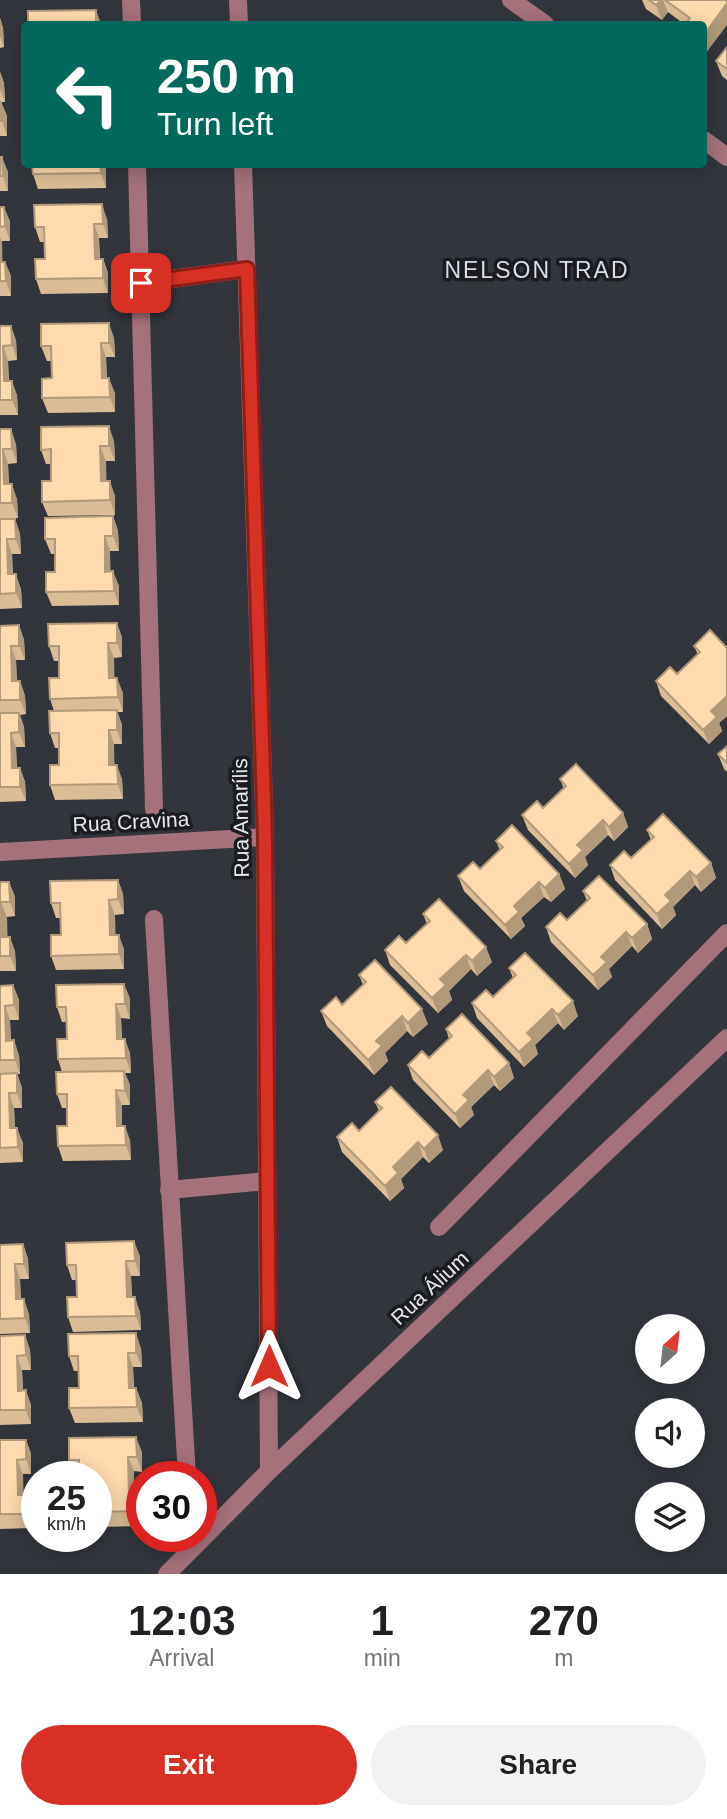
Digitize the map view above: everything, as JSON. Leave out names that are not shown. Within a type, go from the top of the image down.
[{"type":"street","points":[[131,0],[132,21]]},
{"type":"street","points":[[238,0],[239,21]]},
{"type":"street","points":[[511,0],[541,21]]},
{"type":"street","points":[[707,142],[727,157]]},
{"type":"street","points":[[137,168],[154,809]]},
{"type":"street","name":"Rua Amarílis","points":[[243,168],[265,837],[269,1471]]},
{"type":"street","points":[[141,283],[247,269]]},
{"type":"street","name":"Rua Cravina","points":[[0,852],[265,837]]},
{"type":"street","points":[[154,919],[186,1461]]},
{"type":"street","points":[[439,1227],[727,933]]},
{"type":"street","name":"Rua Álium","points":[[167,1574],[269,1471],[727,1038]]},
{"type":"street","points":[[169,1190],[267,1181]]},
{"type":"building","points":[[665,0],[727,0],[707,31],[707,21],[688,21],[690,18]]},
{"type":"building","points":[[96,10],[96,21],[28,21],[28,11]]},
{"type":"building","points":[[727,47],[727,69],[716,61]]},
{"type":"building","points":[[2,157],[3,176],[0,176]]},
{"type":"building","points":[[32,168],[100,168],[101,173],[33,174]]},
{"type":"building","points":[[102,204],[103,224],[94,224],[95,259],[103,259],[103,278],[36,279],[35,259],[45,259],[44,227],[35,227],[34,205]]},
{"type":"building","points":[[0,207],[4,207],[5,226],[0,227]]},
{"type":"building","points":[[0,262],[5,262],[6,281],[0,281]]},
{"type":"building","points":[[109,323],[109,343],[101,343],[102,378],[109,378],[110,397],[42,398],[42,379],[52,378],[51,346],[41,346],[41,324]]},
{"type":"building","points":[[0,326],[11,326],[12,345],[3,346],[4,381],[12,381],[12,400],[0,400]]},
{"type":"building","points":[[109,426],[109,446],[100,446],[101,481],[110,481],[110,500],[42,502],[42,481],[51,481],[51,449],[41,450],[41,427]]},
{"type":"building","points":[[0,429],[11,429],[12,449],[3,449],[4,484],[12,484],[12,503],[0,503]]},
{"type":"building","points":[[113,516],[113,536],[105,536],[105,572],[113,571],[114,591],[46,592],[46,572],[55,572],[55,539],[45,539],[45,518]]},
{"type":"building","points":[[0,519],[15,519],[16,539],[7,539],[8,574],[16,574],[16,593],[0,594]]},
{"type":"building","points":[[117,623],[117,643],[108,643],[109,678],[117,678],[118,697],[50,699],[49,678],[59,678],[59,646],[49,646],[48,624]]},
{"type":"building","points":[[19,625],[19,646],[11,646],[12,681],[20,681],[20,700],[0,700],[0,626]]},
{"type":"building","points":[[710,630],[727,648],[727,696],[711,711],[717,717],[703,730],[656,681],[670,667],[677,674],[700,652],[694,646]]},
{"type":"building","points":[[117,710],[117,730],[109,730],[109,765],[117,765],[118,784],[50,785],[50,765],[59,765],[59,733],[50,733],[49,711]]},
{"type":"building","points":[[0,713],[19,713],[19,732],[11,733],[12,768],[20,768],[20,787],[0,787]]},
{"type":"building","points":[[727,746],[727,763],[718,754]]},
{"type":"building","points":[[576,764],[623,813],[609,827],[603,820],[577,845],[583,850],[569,864],[522,815],[537,801],[543,808],[566,786],[560,779]]},
{"type":"building","points":[[663,814],[711,863],[696,877],[690,871],[665,895],[671,901],[657,914],[610,865],[624,851],[631,858],[654,837],[647,830]]},
{"type":"building","points":[[512,825],[559,874],[545,888],[539,882],[514,906],[519,912],[505,925],[458,876],[473,862],[480,869],[503,847],[496,841]]},
{"type":"building","points":[[599,876],[647,924],[632,938],[626,932],[601,957],[607,962],[593,975],[546,927],[560,913],[567,920],[590,898],[583,891]]},
{"type":"building","points":[[118,880],[118,899],[109,900],[110,935],[119,935],[119,954],[51,956],[51,935],[61,935],[60,903],[51,903],[50,881]]},
{"type":"building","points":[[0,882],[9,882],[10,902],[1,902],[2,937],[10,937],[10,956],[0,956]]},
{"type":"building","points":[[439,899],[486,947],[472,961],[466,955],[440,979],[446,985],[432,998],[385,950],[399,936],[406,943],[430,921],[423,914]]},
{"type":"building","points":[[525,953],[573,1001],[558,1015],[552,1009],[527,1033],[533,1039],[519,1052],[472,1003],[486,990],[493,997],[516,975],[509,968]]},
{"type":"building","points":[[375,960],[422,1009],[408,1023],[402,1016],[376,1041],[382,1046],[368,1060],[321,1011],[336,997],[342,1005],[366,982],[359,975]]},
{"type":"building","points":[[124,984],[125,1004],[116,1004],[117,1039],[125,1039],[126,1058],[58,1059],[57,1039],[67,1039],[66,1007],[57,1007],[56,985]]},
{"type":"building","points":[[13,985],[14,1005],[5,1006],[6,1041],[14,1040],[15,1060],[0,1060],[0,986]]},
{"type":"building","points":[[462,1014],[509,1063],[494,1077],[488,1070],[463,1095],[469,1100],[455,1114],[408,1065],[422,1051],[429,1058],[452,1036],[446,1029]]},
{"type":"building","points":[[124,1071],[125,1091],[116,1090],[117,1126],[125,1126],[126,1145],[58,1146],[57,1126],[67,1126],[67,1094],[57,1094],[56,1072]]},
{"type":"building","points":[[17,1073],[17,1093],[9,1093],[10,1128],[17,1128],[18,1147],[0,1148],[0,1074]]},
{"type":"building","points":[[391,1087],[438,1135],[424,1149],[418,1142],[393,1167],[398,1173],[385,1186],[337,1137],[352,1123],[359,1131],[382,1108],[375,1102]]},
{"type":"building","points":[[134,1241],[135,1261],[126,1261],[127,1297],[135,1297],[136,1316],[68,1317],[67,1297],[77,1297],[76,1265],[67,1265],[66,1243]]},
{"type":"building","points":[[23,1244],[24,1264],[15,1264],[16,1299],[24,1299],[25,1318],[0,1319],[0,1245]]},
{"type":"building","points":[[136,1333],[136,1353],[128,1353],[129,1388],[136,1388],[137,1407],[69,1408],[69,1388],[79,1388],[78,1356],[69,1356],[68,1334]]},
{"type":"building","points":[[25,1335],[26,1355],[17,1356],[18,1391],[26,1390],[26,1410],[0,1410],[0,1336]]},
{"type":"building","points":[[136,1437],[137,1457],[128,1457],[126,1461],[126,1511],[112,1512],[112,1461],[69,1460],[69,1438]]},
{"type":"building","points":[[0,1440],[26,1440],[26,1459],[17,1460],[21,1514],[0,1514]]},
{"type":"district","name":"NELSON TRAD","points":[[537,270]]},
{"type":"route","points":[[141,283],[247,269],[265,837],[269,1366]]}]
